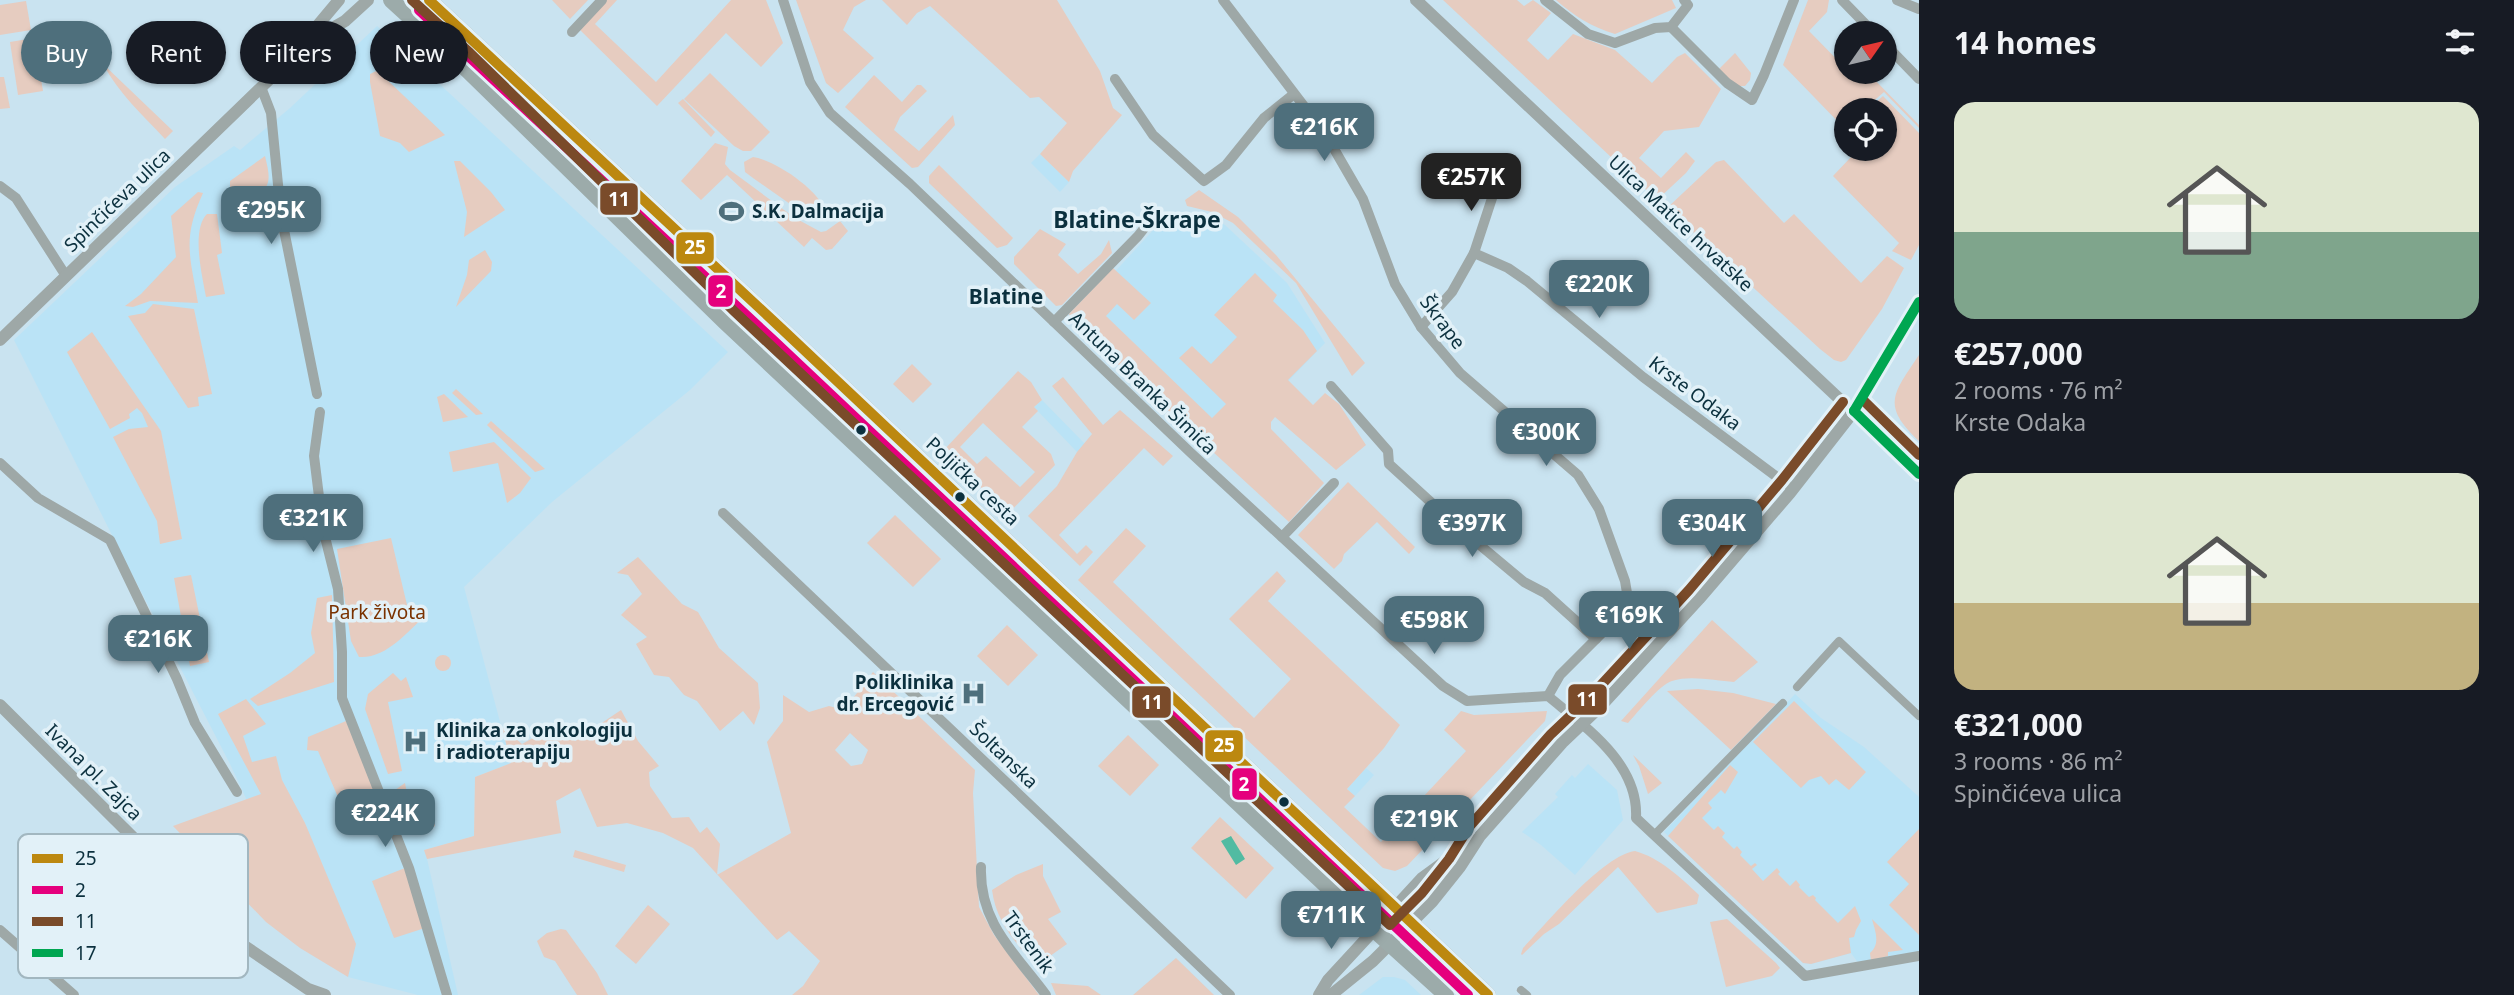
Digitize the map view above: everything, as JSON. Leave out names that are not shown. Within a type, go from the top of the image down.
[{"type":"main road","points":[[391,0],[460,63],[724,322],[1446,995]]},
{"type":"main road","name":"Poljička cesta","points":[[429,0],[1488,995]]},
{"type":"street","points":[[322,21],[340,0]]},
{"type":"street","name":"Spinčićeva ulica","points":[[345,21],[368,0]]},
{"type":"street","points":[[572,32],[602,0]]},
{"type":"street","name":"Antuna Branka Šimića","points":[[783,0],[810,82],[830,113],[910,184],[1443,686],[1467,701],[1548,696]]},
{"type":"street","name":"Škrape","points":[[1223,0],[1326,135],[1363,200],[1395,284],[1421,327],[1460,373],[1578,475],[1599,509],[1625,581],[1628,599],[1621,614],[1596,639]]},
{"type":"street","name":"Ulica Matice hrvatske","points":[[1416,0],[1919,474]]},
{"type":"street","points":[[1545,0],[1588,34],[1615,43],[1655,28],[1671,27],[1727,83],[1752,100],[1794,0]]},
{"type":"street","points":[[1842,0],[1862,21]]},
{"type":"street","points":[[1896,0],[1919,9]]},
{"type":"street","points":[[1671,27],[1686,3]]},
{"type":"street","points":[[1897,56],[1919,79]]},
{"type":"street","points":[[1115,79],[1153,135],[1203,181],[1226,165],[1264,118],[1294,94]]},
{"type":"street","name":"Spinčićeva ulica","points":[[0,340],[264,84]]},
{"type":"street","points":[[261,87],[271,113],[281,215],[317,394]]},
{"type":"street","points":[[1421,327],[1452,292],[1474,253],[1497,183]]},
{"type":"street","points":[[0,186],[16,198],[66,276]]},
{"type":"street","points":[[1054,322],[1138,236],[1153,217]]},
{"type":"street","name":"Krste Odaka","points":[[1474,253],[1508,268],[1527,281],[1643,377],[1793,489]]},
{"type":"street","points":[[1331,995],[1391,945],[1446,886],[1480,836],[1562,743],[1601,706],[1699,599],[1793,489],[1854,411],[1919,302]]},
{"type":"street","points":[[1331,386],[1388,451],[1389,464],[1457,526],[1524,582],[1545,593],[1596,639],[1560,675],[1548,696],[1606,747],[1625,773],[1636,807],[1636,818],[1804,976],[1919,956]]},
{"type":"street","points":[[320,412],[314,456],[323,529],[338,589],[342,698],[409,868],[447,995]]},
{"type":"street","points":[[0,463],[38,498],[110,540],[177,679],[195,723],[237,792]]},
{"type":"street","points":[[1282,537],[1334,483]]},
{"type":"street","name":"Šoltanska","points":[[723,513],[1230,995]]},
{"type":"street","points":[[1797,687],[1839,641],[1919,716]]},
{"type":"street","points":[[1654,835],[1783,703]]},
{"type":"street","name":"Ivana pl. Zajca","points":[[0,705],[130,834]]},
{"type":"street","points":[[1319,995],[1328,980],[1422,878],[1480,836]]},
{"type":"street","name":"Trstenik","points":[[981,867],[981,891],[987,914],[1001,937],[1046,995]]},
{"type":"street","points":[[0,930],[18,946]]},
{"type":"street","name":"Ivana pl. Zajca","points":[[248,948],[309,989],[324,995]]},
{"type":"street","points":[[55,978],[74,995]]},
{"type":"shaded area","points":[[370,33],[370,84],[439,84],[728,352],[690,390],[552,502],[464,587],[511,763],[475,777],[474,836],[425,850],[458,995],[418,995],[348,977],[285,882],[230,764],[14,340],[175,187],[234,146],[240,150],[315,84],[356,84],[356,46]]},
{"type":"shaded area","points":[[1040,154],[1069,182],[1060,192],[1031,163]]},
{"type":"shaded area","points":[[1184,216],[1211,218],[1225,225],[1287,283],[1325,343],[1221,451],[1076,314],[1156,227]]},
{"type":"shaded area","points":[[1042,400],[1085,444],[1077,452],[1034,407]]},
{"type":"shaded area","points":[[1795,694],[1821,718],[1864,747],[1919,797],[1919,953],[1859,964],[1851,953],[1811,964],[1803,963],[1664,832]]},
{"type":"shaded area","points":[[1588,764],[1617,790],[1623,820],[1575,875],[1522,832],[1558,797],[1555,794],[1572,775],[1575,778]]},
{"type":"shaded area","points":[[1366,768],[1374,775],[1355,796],[1347,789]]},
{"type":"shaded area","points":[[1231,836],[1245,859],[1236,865],[1221,841]]},
{"type":"shaded area","points":[[1383,977],[1405,980],[1421,995],[1359,995]]},
{"type":"green space","points":[[552,0],[588,0],[570,19]]},
{"type":"green space","points":[[606,0],[617,0],[595,24],[656,82],[731,0],[766,0],[783,43],[761,67],[726,33],[657,106],[579,29]]},
{"type":"green space","points":[[796,0],[866,0],[854,7],[843,30],[874,58],[838,93],[826,83]]},
{"type":"green space","points":[[882,0],[1057,0],[1100,71],[1113,108],[1122,115],[1073,171],[1069,182],[1040,154],[1067,123],[1039,97],[1030,98],[930,6],[917,13],[907,25]]},
{"type":"green space","points":[[1443,0],[1517,0],[1524,6],[1533,0],[1551,13],[1527,40],[1548,60],[1573,34],[1615,50],[1652,83],[1677,57],[1685,53],[1721,89],[1699,127],[1664,131],[1639,158],[1661,178],[1686,152],[1695,161],[1657,200]]},
{"type":"green space","points":[[1556,0],[1672,0],[1676,8],[1615,34],[1584,20]]},
{"type":"green space","points":[[1808,0],[1829,0],[1827,12],[1809,31],[1834,57],[1834,84],[1879,84],[1893,98],[1884,92],[1877,98],[1834,98],[1834,118],[1783,65]]},
{"type":"green space","points":[[26,1],[29,21],[21,21],[21,32],[0,35],[0,5]]},
{"type":"green space","points":[[21,40],[21,84],[42,84],[43,91],[18,95],[10,42]]},
{"type":"green space","points":[[1735,53],[1751,73],[1745,86],[1736,86],[1719,69]]},
{"type":"green space","points":[[477,60],[535,109],[737,298],[732,303],[475,62]]},
{"type":"green space","points":[[112,73],[173,131],[165,139],[112,79]]},
{"type":"green space","points":[[710,73],[770,132],[751,151],[743,151],[734,146],[684,99]]},
{"type":"green space","points":[[874,75],[902,102],[917,85],[927,91],[900,117],[894,130],[919,151],[953,115],[955,125],[918,167],[912,168],[845,107]]},
{"type":"green space","points":[[0,77],[4,77],[10,108],[0,109]]},
{"type":"green space","points":[[370,84],[391,84],[445,135],[409,152],[400,143],[380,136]]},
{"type":"green space","points":[[683,99],[715,132],[711,137],[678,103]]},
{"type":"green space","points":[[1897,103],[1919,125],[1919,128],[1897,105]]},
{"type":"green space","points":[[1897,110],[1919,133],[1919,245],[1911,260],[1892,251],[1899,243],[1833,176],[1847,161],[1897,161]]},
{"type":"green space","points":[[715,143],[728,147],[725,164],[730,170],[795,218],[821,232],[840,221],[848,231],[832,249],[826,250],[812,238],[804,247],[727,175],[701,200],[681,181]]},
{"type":"green space","points":[[265,156],[269,176],[267,186],[259,194],[243,202],[230,203],[230,181]]},
{"type":"green space","points":[[753,157],[773,164],[795,177],[815,195],[826,212],[819,219],[810,218],[745,172],[744,162]]},
{"type":"green space","points":[[1724,160],[1784,223],[1794,214],[1861,283],[1887,256],[1904,268],[1882,309],[1846,360],[1834,360],[1820,349],[1667,208],[1716,162]]},
{"type":"green space","points":[[454,161],[460,161],[505,210],[464,237],[467,212]]},
{"type":"green space","name":"Blatine","points":[[939,165],[1013,238],[1007,245],[997,248],[929,183],[929,176]]},
{"type":"green space","points":[[1199,190],[1238,217],[1276,255],[1365,363],[1352,376],[1296,283],[1233,223],[1212,212],[1187,206],[1185,200]]},
{"type":"green space","points":[[198,192],[203,193],[192,223],[190,248],[198,303],[150,301],[133,307],[125,306],[141,294],[176,257],[171,216]]},
{"type":"green space","points":[[207,214],[217,214],[222,253],[217,255],[225,294],[206,297],[199,241],[202,221]]},
{"type":"green space","points":[[1040,229],[1066,244],[1058,255],[1078,274],[1101,254],[1109,240],[1112,253],[1062,305],[1056,306],[1014,264],[1014,257]]},
{"type":"green space","points":[[485,250],[492,262],[491,271],[456,307],[469,260]]},
{"type":"green space","points":[[1113,268],[1151,303],[1134,320],[1117,304],[1106,316],[1212,418],[1226,404],[1179,358],[1192,346],[1211,364],[1237,337],[1214,315],[1255,273],[1277,295],[1273,301],[1303,330],[1317,351],[1288,380],[1313,405],[1325,393],[1339,404],[1366,445],[1336,470],[1275,417],[1271,422],[1271,429],[1324,483],[1289,522],[1072,322],[1069,314]]},
{"type":"green space","points":[[153,304],[194,309],[212,394],[198,397],[199,406],[188,408],[128,316],[145,313]]},
{"type":"green space","points":[[92,332],[161,431],[182,539],[160,544],[157,521],[113,437],[129,429],[148,427],[142,413],[137,408],[129,414],[130,418],[110,429],[67,352]]},
{"type":"green space","points":[[1919,355],[1919,441],[1899,418],[1895,399]]},
{"type":"green space","points":[[797,356],[1360,883],[1357,887],[1253,798],[792,360]]},
{"type":"green space","points":[[912,364],[932,384],[913,403],[893,384]]},
{"type":"green space","points":[[1018,371],[1031,382],[1042,400],[1034,407],[1038,411],[1022,427],[1051,454],[1055,465],[1008,514],[943,451]],"holes":[[[983,423],[1035,472],[1020,487],[986,456],[977,464],[960,447]]]},
{"type":"green space","points":[[1063,377],[1103,425],[1120,410],[1173,456],[1163,466],[1144,448],[1059,535],[1077,554],[1086,545],[1093,552],[1080,566],[1028,516],[1057,486],[1077,452],[1092,434],[1052,386]]},
{"type":"green space","points":[[456,389],[483,414],[476,415],[452,393]]},
{"type":"green space","points":[[444,394],[468,417],[443,422],[437,397]]},
{"type":"green space","points":[[491,421],[545,469],[535,472],[487,425]]},
{"type":"green space","points":[[494,442],[531,478],[520,493],[507,503],[498,463],[453,472],[449,452]]},
{"type":"green space","points":[[1348,482],[1415,547],[1409,554],[1377,522],[1344,554],[1342,561],[1334,569],[1298,535]]},
{"type":"green space","points":[[895,515],[941,559],[913,587],[867,543]]},
{"type":"green space","points":[[1126,528],[1146,546],[1113,582],[1254,718],[1291,679],[1229,619],[1277,571],[1286,581],[1268,601],[1400,725],[1384,748],[1347,789],[1355,796],[1344,807],[1381,842],[1466,751],[1444,730],[1461,711],[1474,715],[1547,711],[1545,721],[1407,866],[1395,871],[1383,868],[1078,580]]},
{"type":"green space","name":"Park života","points":[[391,538],[408,609],[425,606],[426,615],[387,649],[378,654],[359,657],[351,641],[337,549]]},
{"type":"green space","points":[[638,557],[682,604],[698,612],[719,648],[758,683],[760,708],[754,725],[743,711],[720,731],[697,701],[684,695],[669,677],[654,675],[636,644],[647,637],[621,615],[642,594],[628,575],[617,573]]},
{"type":"green space","points":[[191,575],[209,662],[190,666],[174,578]]},
{"type":"green space","points":[[332,595],[334,682],[258,706],[250,699],[315,653],[311,633],[317,598]]},
{"type":"green space","points":[[1712,620],[1758,662],[1734,682],[1695,678],[1672,681],[1655,693],[1628,723],[1621,721]]},
{"type":"green space","points":[[1007,625],[1038,655],[1008,686],[977,656]]},
{"type":"green space","points":[[443,655],[449,657],[449,669],[443,671],[437,669],[435,663],[437,657]]},
{"type":"green space","points":[[873,672],[975,770],[973,793],[979,907],[994,935],[1039,995],[792,995],[803,986],[820,961],[789,931],[777,940],[717,875],[791,833],[767,742],[783,721],[783,695],[809,712],[829,706],[844,710]],"holes":[[[850,733],[868,750],[862,764],[851,766],[835,750]]]},
{"type":"green space","points":[[393,673],[401,681],[406,677],[413,697],[388,702],[402,771],[388,774],[365,709],[368,694]]},
{"type":"green space","points":[[1698,689],[1733,693],[1776,704],[1731,750],[1667,691]]},
{"type":"green space","points":[[246,699],[266,724],[243,736],[252,762],[276,756],[282,780],[305,823],[356,944],[348,977],[300,948],[266,922],[248,903],[248,834],[181,834],[173,826],[261,794],[218,714]]},
{"type":"green space","points":[[1794,701],[1866,772],[1849,790],[1836,779],[1829,785],[1821,776],[1809,780],[1801,788],[1753,742]]},
{"type":"green space","points":[[621,710],[638,741],[659,766],[649,772],[650,786],[672,818],[689,817],[700,833],[707,827],[720,844],[717,874],[693,848],[663,833],[627,823],[597,827],[580,788],[556,801],[561,833],[427,859],[424,850],[474,836],[475,777],[511,763],[502,727],[522,744],[562,722],[575,741]]},
{"type":"green space","points":[[346,721],[384,812],[351,827],[318,751],[307,750],[308,737]]},
{"type":"green space","points":[[1128,735],[1159,765],[1130,796],[1098,766]]},
{"type":"green space","points":[[1633,755],[1662,783],[1648,794],[1639,766]]},
{"type":"green space","points":[[1730,765],[1738,772],[1725,794],[1721,790],[1708,803],[1712,808],[1702,818],[1714,830],[1718,826],[1725,833],[1722,837],[1734,849],[1737,846],[1742,852],[1740,855],[1751,866],[1755,863],[1757,865],[1752,869],[1763,881],[1777,868],[1780,872],[1778,874],[1790,886],[1796,880],[1799,887],[1809,897],[1813,895],[1838,923],[1855,906],[1861,921],[1854,937],[1849,938],[1851,953],[1811,964],[1803,963],[1668,836]]},
{"type":"green space","points":[[405,783],[411,816],[433,813],[435,826],[430,829],[423,827],[402,811],[395,790]]},
{"type":"green space","points":[[1220,817],[1274,868],[1246,899],[1191,848]]},
{"type":"green space","points":[[1919,829],[1919,935],[1889,905],[1909,884],[1887,862]]},
{"type":"green space","points":[[575,850],[626,865],[624,872],[573,857]]},
{"type":"green space","points":[[1635,851],[1653,858],[1677,875],[1699,895],[1697,904],[1657,913],[1618,867],[1559,924],[1521,954],[1523,948],[1592,877],[1607,864]]},
{"type":"green space","points":[[1043,864],[1043,876],[1061,912],[1048,919],[1067,944],[1036,966],[1002,922],[992,890],[1016,875]]},
{"type":"green space","points":[[405,868],[425,928],[394,938],[372,881]]},
{"type":"green space","points":[[648,905],[670,924],[636,964],[615,946]]},
{"type":"green space","points":[[1727,919],[1780,968],[1772,976],[1726,987],[1710,922]]},
{"type":"green space","points":[[1872,919],[1903,950],[1888,952],[1888,956],[1871,961],[1870,953],[1876,941]]},
{"type":"green space","points":[[566,930],[597,973],[608,995],[577,995],[555,961],[544,957],[537,941],[547,933]]},
{"type":"green space","points":[[1176,958],[1214,995],[1133,995]]},
{"type":"green space","points":[[1051,983],[1088,986],[1101,995],[1056,995]]},
{"type":"transit line","name":"11","points":[[412,0],[470,53],[735,312],[1390,925],[1422,893],[1449,859],[1469,827],[1551,734],[1591,696],[1689,590],[1782,480],[1843,402]]},
{"type":"transit line","name":"25","points":[[429,0],[1488,995]]},
{"type":"transit line","name":"2","points":[[419,10],[1468,995]]},
{"type":"transit line","name":"17","points":[[1854,411],[1919,302]]},
{"type":"transit line","name":"11","points":[[1864,401],[1919,455]]},
{"type":"transit line","name":"17","points":[[1854,411],[1919,474]]},
{"type":"place","name":"S.K. Dalmacija","points":[[732,211]]},
{"type":"place","name":"Poliklinika dr. Ercegović","points":[[974,693]]},
{"type":"place","name":"Klinika za onkologiju i radioterapiju","points":[[416,741]]},
{"type":"district","name":"Blatine-Škrape","points":[[1137,220]]},
{"type":"district","name":"Blatine","points":[[1006,297]]}]
